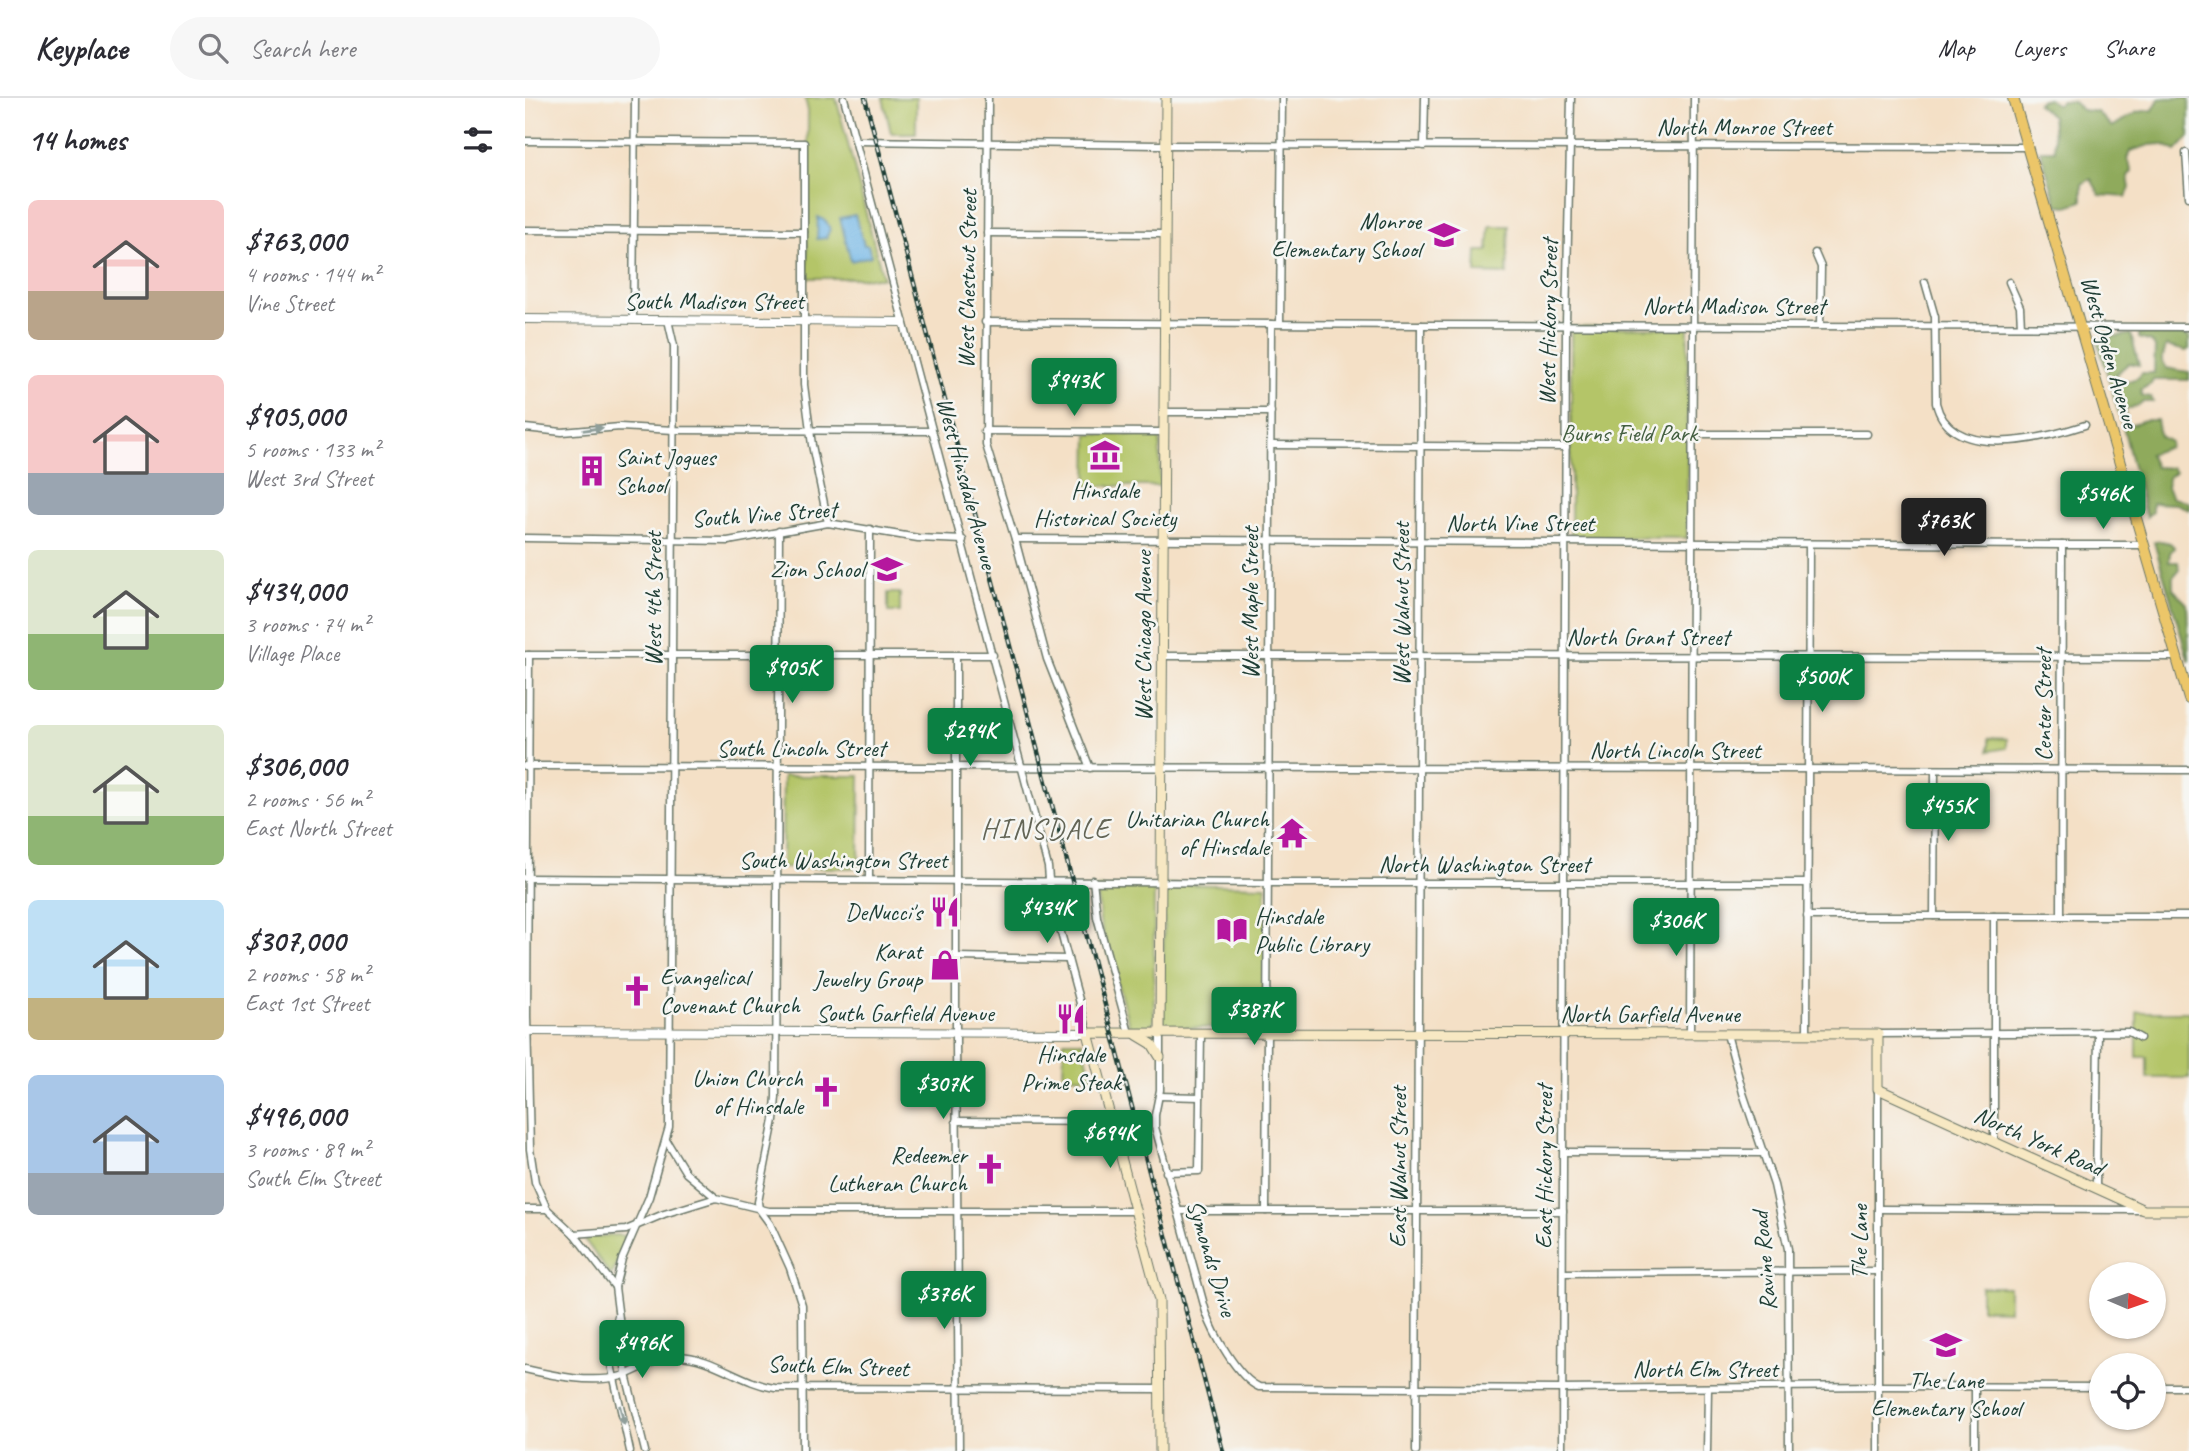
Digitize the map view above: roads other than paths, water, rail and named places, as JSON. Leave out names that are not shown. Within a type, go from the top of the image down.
[{"type":"main road","name":"West Chicago Avenue","points":[[1160,1034],[1166,98]]},
{"type":"main road","name":"West Ogden Avenue","points":[[2013,98],[2189,699]]},
{"type":"main road","name":"South Garfield Avenue","points":[[1088,1033],[1160,1034]]},
{"type":"main road","points":[[1088,1033],[1159,1300],[1160,1451]]},
{"type":"main road","points":[[1129,1033],[1149,1041],[1160,1057]]},
{"type":"main road","name":"North Garfield Avenue","points":[[1160,1034],[1878,1034]]},
{"type":"main road","name":"The Lane","points":[[1878,1034],[1878,1089]]},
{"type":"main road","name":"North York Road","points":[[1878,1089],[2144,1210],[2189,1210]]},
{"type":"street","points":[[633,320],[635,98]]},
{"type":"street","name":"West Hinsdale Avenue","points":[[844,98],[963,540],[1048,867],[1050,892],[1088,1033]]},
{"type":"street","name":"West Chestnut Street","points":[[988,98],[986,445],[1015,539],[1047,659],[1090,768]]},
{"type":"street","points":[[1280,323],[1282,98]]},
{"type":"street","points":[[1424,146],[1425,98]]},
{"type":"street","name":"West Hickory Street","points":[[1564,883],[1566,324],[1571,98]]},
{"type":"street","points":[[1690,1034],[1694,98]]},
{"type":"street","points":[[525,141],[804,143],[804,385],[809,430],[828,523]]},
{"type":"street","name":"North Monroe Street","points":[[857,141],[1166,145],[2028,147]]},
{"type":"street","points":[[2186,153],[2189,197]]},
{"type":"street","points":[[525,230],[804,232]]},
{"type":"street","points":[[987,233],[1165,234]]},
{"type":"street","points":[[1815,253],[1821,267],[1821,325]]},
{"type":"street","points":[[1925,282],[1934,307],[1936,326],[1936,403],[1943,419],[1955,432],[1972,439],[2010,440],[2045,436],[2085,425]]},
{"type":"street","points":[[2009,282],[2020,307],[2021,326]]},
{"type":"street","name":"South Madison Street","points":[[525,320],[903,322]]},
{"type":"street","name":"West 4th Street","points":[[615,1287],[622,1259],[649,1197],[667,1140],[670,1099],[674,346],[668,320]]},
{"type":"street","points":[[985,322],[1271,324]]},
{"type":"street","name":"North Madison Street","points":[[1271,324],[2189,327]]},
{"type":"street","name":"West Maple Street","points":[[1266,1211],[1271,324]]},
{"type":"street","name":"West Walnut Street","points":[[1419,883],[1421,326]]},
{"type":"street","points":[[1163,412],[1271,412]]},
{"type":"street","points":[[525,428],[562,432],[620,427],[674,430],[932,431]]},
{"type":"street","points":[[984,431],[1163,432]]},
{"type":"street","points":[[1691,434],[1867,434]]},
{"type":"street","points":[[1271,445],[1566,447]]},
{"type":"street","name":"South Vine Street","points":[[525,538],[728,541],[828,523],[918,538],[963,540]]},
{"type":"street","points":[[869,879],[870,529]]},
{"type":"street","points":[[779,531],[775,1109],[759,1191],[759,1209],[770,1224],[790,1268],[802,1305],[803,1451]]},
{"type":"street","points":[[1015,539],[1163,540]]},
{"type":"street","name":"North Vine Street","points":[[1163,540],[2063,545]]},
{"type":"street","points":[[1807,1034],[1809,544]]},
{"type":"street","points":[[2063,545],[2144,545]]},
{"type":"street","name":"Center Street","points":[[2061,916],[2063,545]]},
{"type":"street","points":[[645,1451],[626,1374],[615,1287],[574,1234],[547,1209],[535,1182],[530,1157],[526,1031],[527,655],[993,655]]},
{"type":"street","points":[[956,656],[955,1032],[959,1451]]},
{"type":"street","name":"North Grant Street","points":[[1162,656],[2177,657]]},
{"type":"street","name":"South Lincoln Street","points":[[526,766],[1161,768]]},
{"type":"street","name":"North Lincoln Street","points":[[1161,768],[2189,770]]},
{"type":"street","points":[[1934,916],[1935,771]]},
{"type":"street","name":"South Washington Street","points":[[526,878],[1161,881]]},
{"type":"street","points":[[1093,880],[1097,917],[1129,1033]]},
{"type":"street","name":"North Washington Street","points":[[1161,881],[1807,883]]},
{"type":"street","name":"East Walnut Street","points":[[1416,1451],[1419,883]]},
{"type":"street","name":"East Hickory Street","points":[[1562,1451],[1564,883]]},
{"type":"street","points":[[1807,916],[2189,916]]},
{"type":"street","points":[[1994,916],[1994,1142]]},
{"type":"street","points":[[956,957],[1067,959]]},
{"type":"street","name":"South Garfield Avenue","points":[[526,1031],[1088,1033]]},
{"type":"street","points":[[2096,1186],[2098,1032]]},
{"type":"street","name":"North Garfield Avenue","points":[[1878,1034],[2129,1032],[2140,1038]]},
{"type":"street","name":"Symonds Drive","points":[[1160,1034],[1159,1096],[1155,1127],[1209,1321],[1243,1376],[1259,1387],[1309,1388]]},
{"type":"street","points":[[1166,1172],[1199,1171],[1201,1034]]},
{"type":"street","name":"Ravine Road","points":[[1727,1034],[1783,1222],[1789,1271],[1789,1451]]},
{"type":"street","name":"The Lane","points":[[1878,1089],[1878,1451]]},
{"type":"street","points":[[1159,1096],[1201,1097]]},
{"type":"street","points":[[956,1121],[1113,1122]]},
{"type":"street","points":[[667,1140],[686,1173],[716,1198],[759,1209],[1136,1211]]},
{"type":"street","points":[[1564,1152],[1764,1153]]},
{"type":"street","points":[[574,1234],[626,1230],[664,1214],[716,1198]]},
{"type":"street","points":[[525,1209],[547,1209]]},
{"type":"street","points":[[1878,1209],[2144,1210]]},
{"type":"street","points":[[1179,1211],[1563,1211]]},
{"type":"street","points":[[1563,1273],[1878,1271]]},
{"type":"street","points":[[619,1314],[610,1348],[612,1378],[631,1451]]},
{"type":"street","name":"South Elm Street","points":[[525,1369],[577,1377],[612,1378],[665,1358],[684,1357],[717,1366],[767,1387],[1160,1389]]},
{"type":"street","points":[[1975,1387],[1975,1451]]},
{"type":"street","name":"North Elm Street","points":[[1309,1388],[2089,1387]]},
{"type":"street","points":[[2166,1387],[2189,1387]]},
{"type":"street","points":[[1707,1451],[1708,1389]]},
{"type":"water","points":[[855,215],[864,245],[868,245],[871,256],[851,261],[840,218]]},
{"type":"water","points":[[818,217],[826,221],[830,229],[826,238],[817,239]]},
{"type":"railway","points":[[865,98],[1223,1451]]},
{"type":"place","name":"Monroe Elementary School","points":[[1444,235]]},
{"type":"place","name":"Hinsdale Historical Society","points":[[1105,455]]},
{"type":"place","name":"Saint Jogues School","points":[[592,471]]},
{"type":"place","name":"Zion School","points":[[887,569]]},
{"type":"place","name":"Unitarian Church of Hinsdale","points":[[1292,833]]},
{"type":"place","name":"DeNucci's","points":[[945,912]]},
{"type":"place","name":"Hinsdale Public Library","points":[[1232,930]]},
{"type":"place","name":"Karat Jewelry Group","points":[[945,965]]},
{"type":"place","name":"Evangelical Covenant Church","points":[[637,991]]},
{"type":"place","name":"Hinsdale Prime Steak","points":[[1071,1019]]},
{"type":"place","name":"Union Church of Hinsdale","points":[[826,1092]]},
{"type":"place","name":"Redeemer Lutheran Church","points":[[990,1169]]},
{"type":"place","name":"The Lane Elementary School","points":[[1946,1345]]},
{"type":"district","name":"HINSDALE","points":[[1046,828]]},
{"type":"park label","name":"Burns Field Park","points":[[1629,433]]}]
